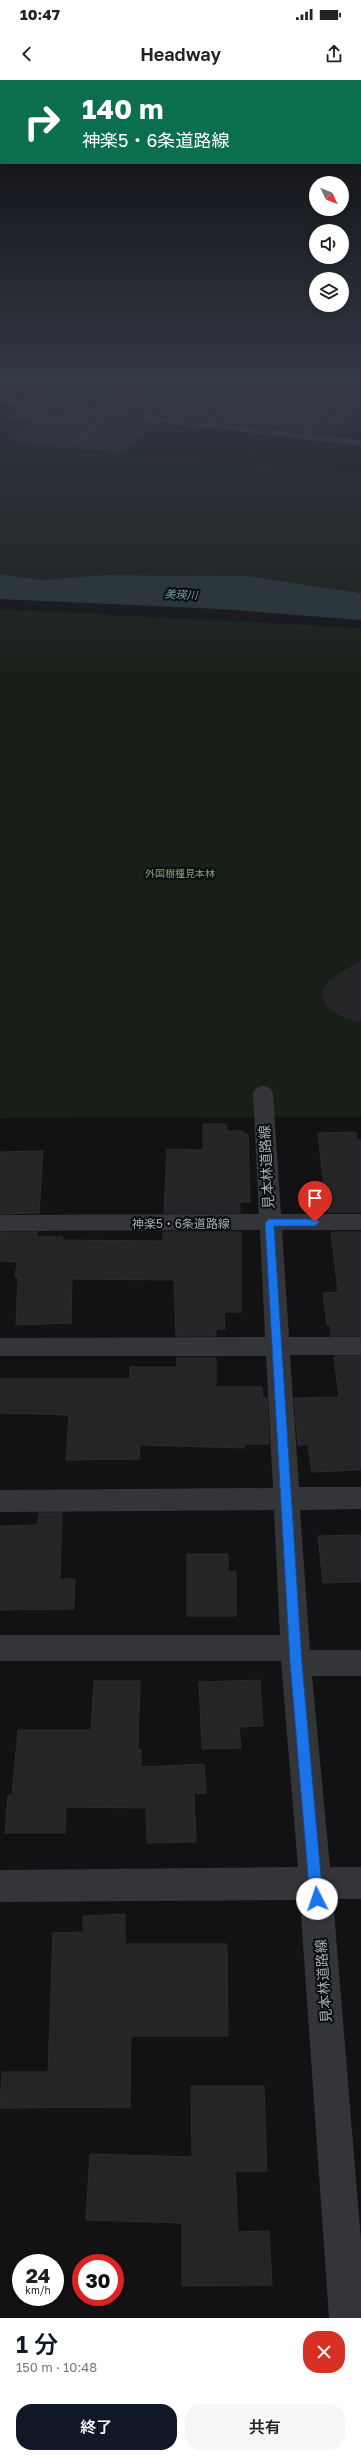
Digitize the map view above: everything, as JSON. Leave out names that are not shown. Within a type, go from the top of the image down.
[{"type":"street","name":"見本林道路線","points":[[263,1092],[276,1346],[296,1656],[348,2318]]},
{"type":"street","name":"神楽5・6条道路線","points":[[0,1222],[361,1222]]},
{"type":"street","points":[[0,1347],[361,1346]]},
{"type":"street","points":[[0,1501],[361,1498]]},
{"type":"street","points":[[0,1648],[296,1656],[361,1663]]},
{"type":"street","points":[[0,1886],[361,1883]]},
{"type":"green space","points":[[0,484],[361,484],[361,592],[341,591],[319,586],[247,576],[104,575],[42,580],[0,574]]},
{"type":"green space","name":"外国樹種見本林","points":[[0,609],[361,628],[361,1117],[0,1118]]},
{"type":"water","name":"美瑛川","points":[[0,574],[42,580],[104,575],[247,576],[361,593],[361,620],[220,609],[0,599]]},
{"type":"building","points":[[361,961],[361,1021],[344,1017],[331,1009],[324,1000],[324,990],[329,981]]},
{"type":"building","points":[[203,1124],[226,1124],[227,1131],[244,1131],[244,1134],[248,1134],[250,1202],[240,1202],[240,1213],[164,1213],[167,1149],[203,1150]]},
{"type":"building","points":[[356,1132],[357,1140],[361,1140],[361,1212],[329,1212],[328,1207],[326,1207],[318,1133]]},
{"type":"building","points":[[43,1151],[39,1213],[0,1214],[0,1152]]},
{"type":"building","points":[[0,1232],[37,1232],[37,1237],[63,1237],[62,1240],[163,1241],[163,1232],[241,1232],[241,1312],[224,1312],[225,1329],[216,1329],[216,1336],[176,1336],[174,1280],[72,1279],[71,1323],[16,1325],[18,1277],[15,1277],[17,1262],[0,1261]]},
{"type":"building","points":[[331,1232],[361,1232],[361,1336],[331,1336],[330,1325],[327,1325],[323,1293],[338,1292]]},
{"type":"building","points":[[334,1356],[361,1356],[361,1470],[312,1472],[308,1445],[298,1445],[294,1398],[339,1397]]},
{"type":"building","points":[[177,1358],[216,1358],[216,1387],[262,1387],[263,1398],[267,1398],[269,1444],[245,1444],[244,1448],[140,1445],[139,1459],[66,1460],[69,1415],[0,1413],[0,1379],[130,1379],[130,1367],[177,1367]]},
{"type":"building","points":[[39,1513],[62,1513],[60,1579],[75,1579],[74,1609],[0,1610],[0,1526],[38,1525]]},
{"type":"building","points":[[361,1535],[361,1582],[323,1583],[318,1536]]},
{"type":"building","points":[[187,1554],[228,1554],[228,1571],[236,1571],[236,1616],[187,1616]]},
{"type":"building","points":[[260,1680],[263,1726],[239,1727],[241,1748],[202,1749],[199,1682]]},
{"type":"building","points":[[94,1681],[140,1681],[138,1749],[141,1750],[141,1767],[204,1764],[206,1793],[194,1793],[196,1842],[147,1843],[146,1808],[66,1807],[65,1833],[5,1833],[8,1795],[12,1795],[18,1730],[91,1730]]},
{"type":"building","points":[[125,1914],[125,1944],[227,1944],[228,2036],[131,2036],[130,2107],[0,2108],[2,2072],[48,2072],[53,1933],[83,1932],[83,1916]]},
{"type":"building","points":[[191,2086],[264,2086],[267,2171],[235,2171],[238,2232],[269,2231],[272,2285],[182,2286],[182,2223],[86,2220],[90,2154],[192,2157]]},
{"type":"route","points":[[315,1222],[269,1223],[296,1663],[317,1899]]}]
